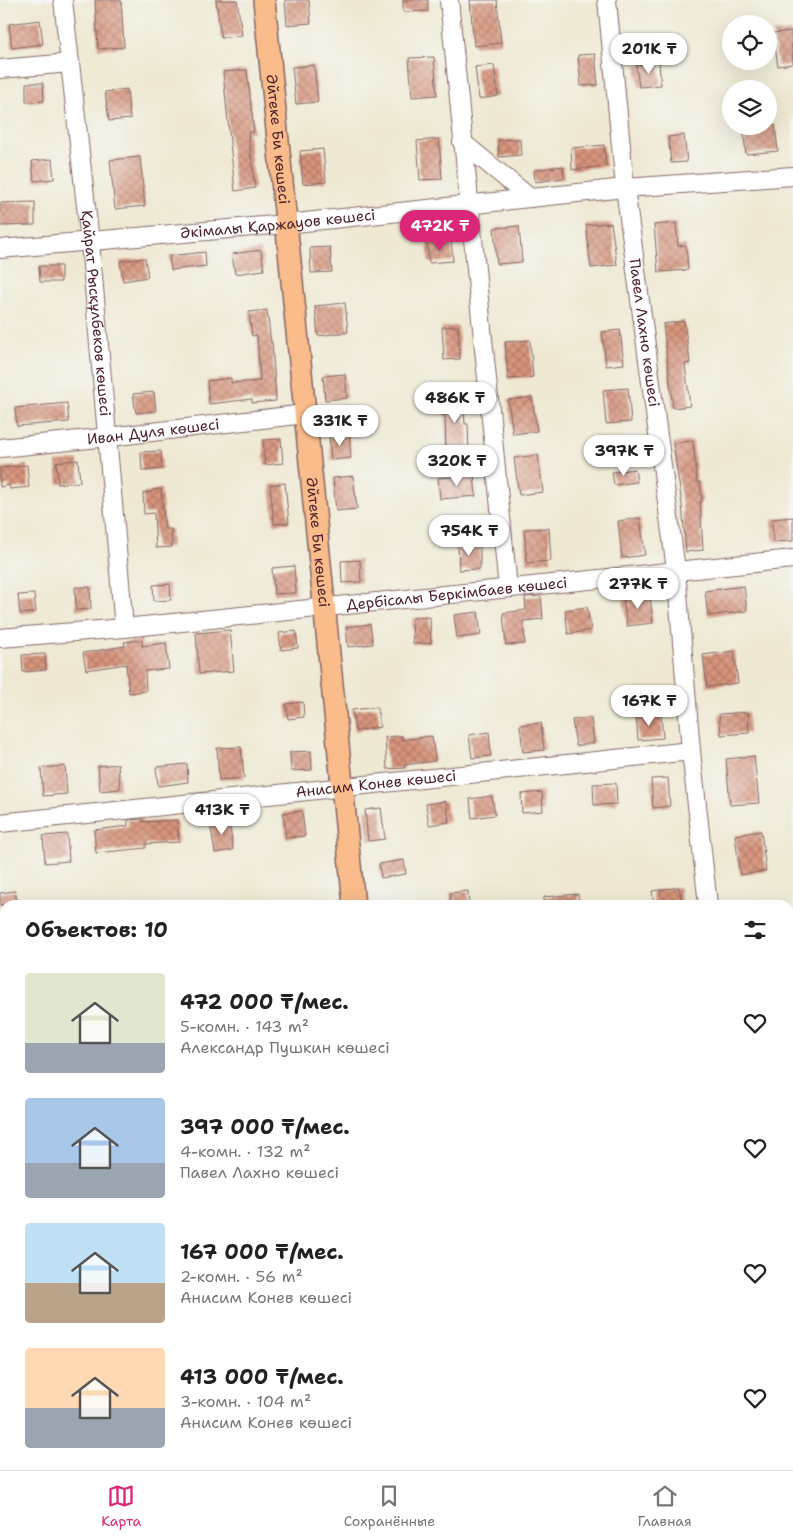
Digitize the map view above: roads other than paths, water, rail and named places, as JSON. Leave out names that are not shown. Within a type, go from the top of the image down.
[{"type":"main road","name":"Әйтеке Би көшесі","points":[[264,0],[353,900]]},
{"type":"street","name":"Қайрат Рысқұлбеков көшесі","points":[[63,0],[90,242],[109,437],[124,628]]},
{"type":"street","points":[[449,0],[468,205],[508,588]]},
{"type":"street","name":"Павел Лахно көшесі","points":[[607,0],[625,188],[676,570],[691,751],[707,900]]},
{"type":"street","points":[[0,68],[70,63]]},
{"type":"street","points":[[462,142],[530,198]]},
{"type":"street","name":"Әкімалы Қаржауов көшесі","points":[[0,249],[286,224],[625,188],[793,176]]},
{"type":"street","name":"Иван Дуля көшесі","points":[[0,448],[305,414]]},
{"type":"street","name":"Дербісалы Беркімбаев көшесі","points":[[0,638],[124,628],[793,559]]},
{"type":"street","name":"Анисим Конев көшесі","points":[[0,823],[691,751]]}]
